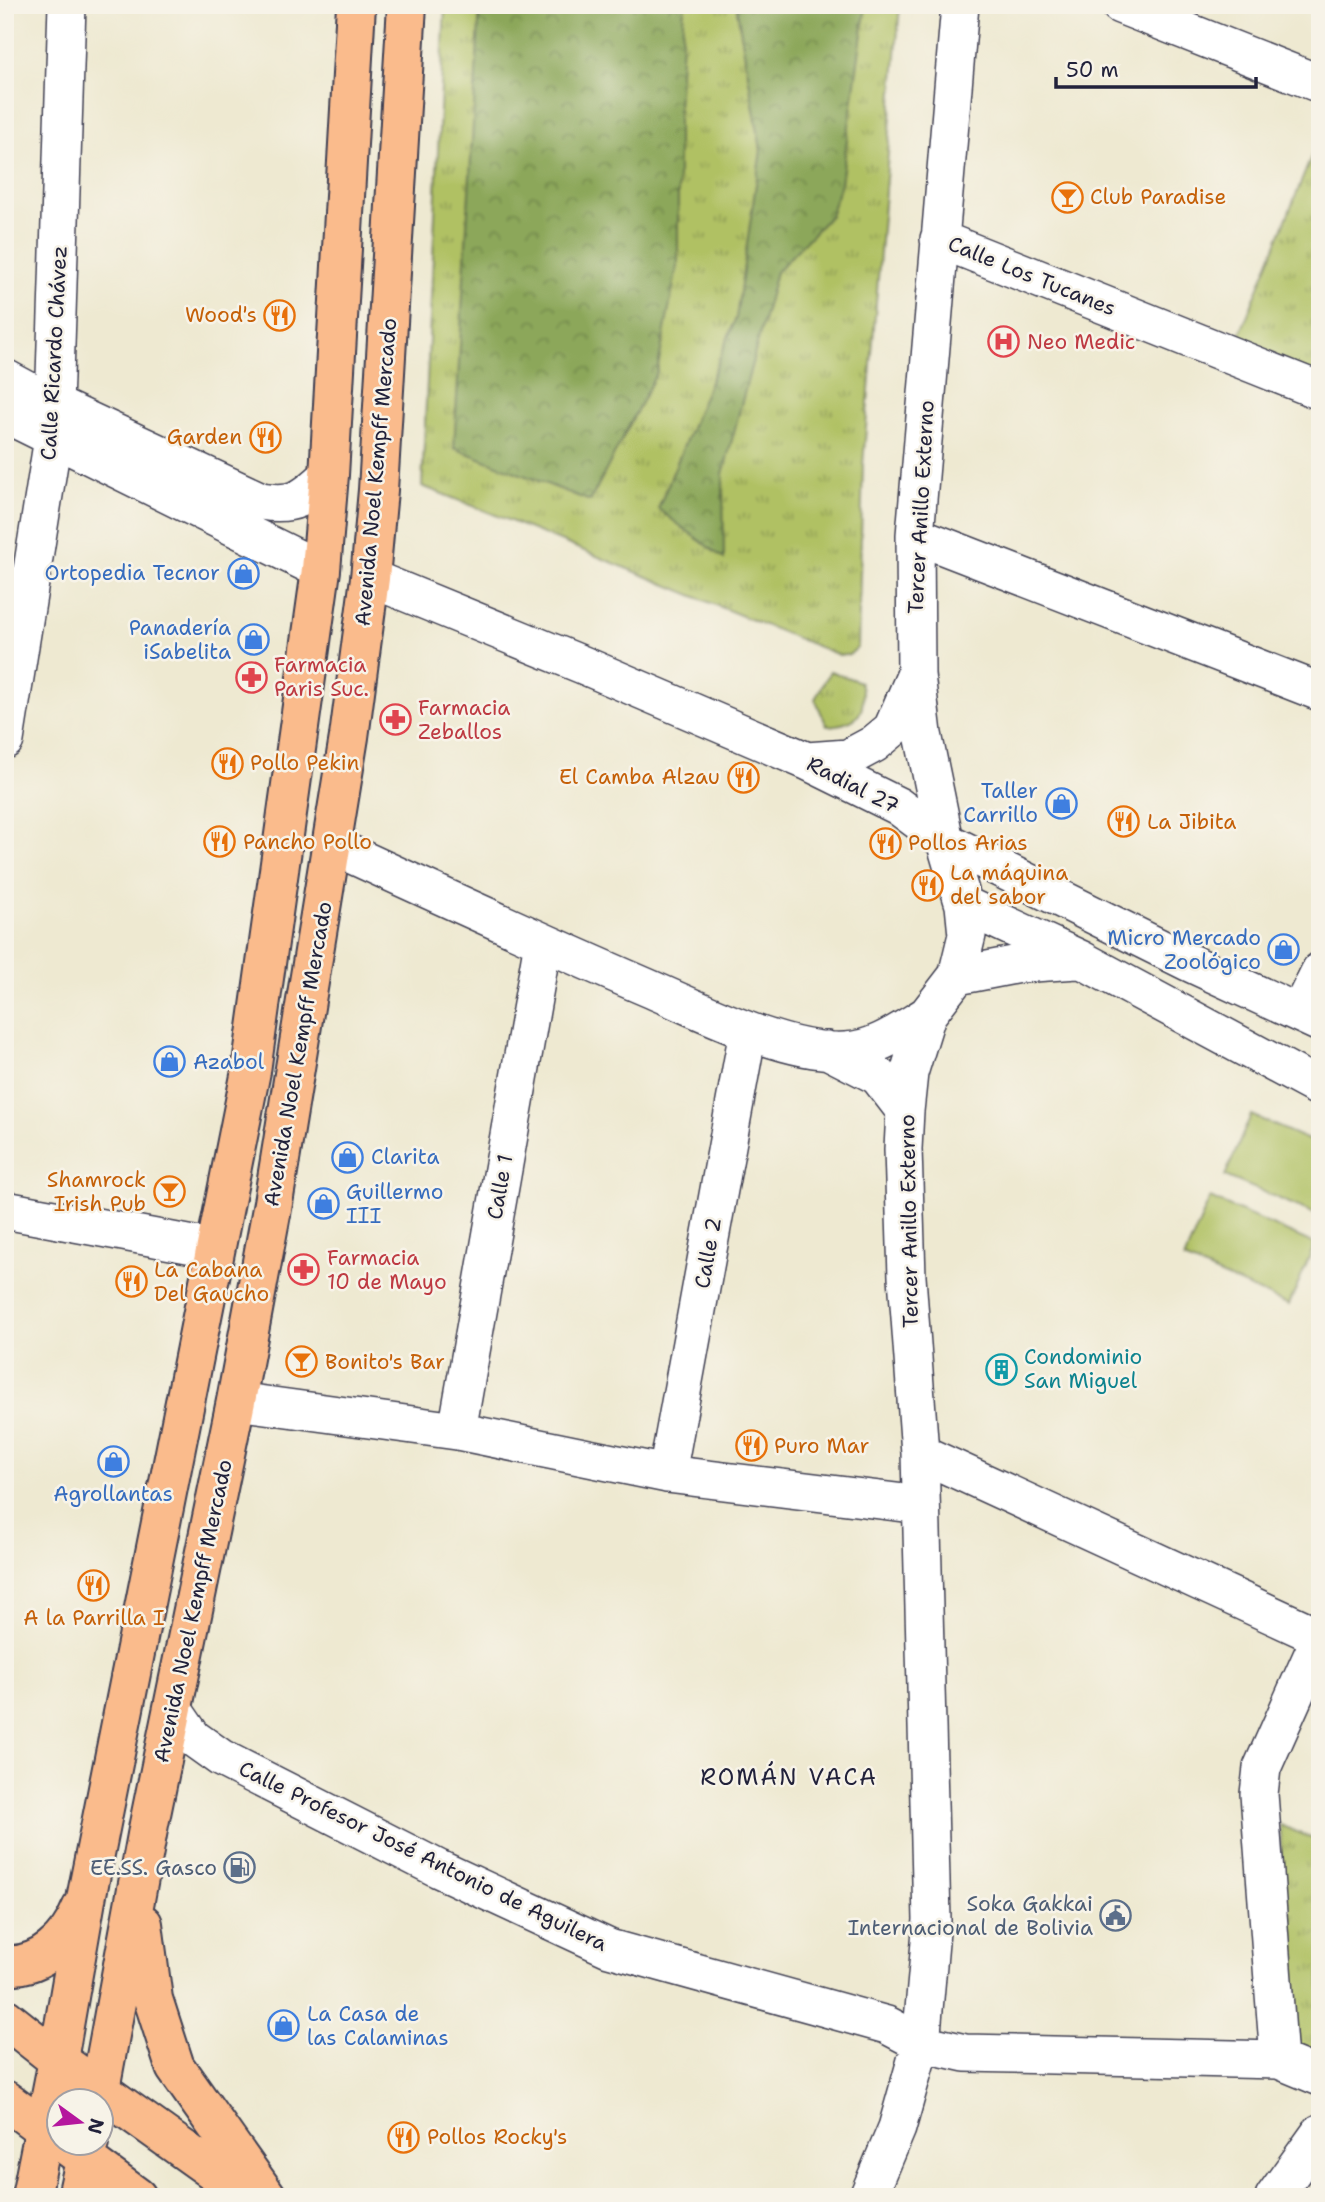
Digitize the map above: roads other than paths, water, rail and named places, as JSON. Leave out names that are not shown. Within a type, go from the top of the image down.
[{"type":"main road","points":[[355,11],[406,12]]},
{"type":"main road","name":"Avenida Noel Kempff Mercado","points":[[61,2086],[58,2060],[88,1894],[251,1071],[321,570],[329,475],[355,11]]},
{"type":"main road","name":"Avenida Noel Kempff Mercado","points":[[102,2086],[158,1780],[236,1401],[273,1203],[333,846],[370,578],[378,490],[406,12]]},
{"type":"main road","points":[[266,957],[313,964]]},
{"type":"main road","points":[[139,1884],[153,1999],[175,2067],[267,2197]]},
{"type":"main road","points":[[5,1965],[29,1963],[58,1946],[76,1921],[88,1894]]},
{"type":"main road","points":[[5,2018],[88,2086]]},
{"type":"main road","points":[[5,2100],[46,2128]]},
{"type":"main road","points":[[116,2107],[250,2197]]},
{"type":"main road","points":[[31,2197],[59,2156]]},
{"type":"main road","points":[[70,2156],[76,2197]]},
{"type":"main road","points":[[85,2156],[137,2197]]},
{"type":"street","name":"Calle Ricardo Chávez","points":[[5,740],[9,698],[54,421],[67,5]]},
{"type":"street","name":"Tercer Anillo Externo","points":[[868,2197],[897,2128],[921,2043],[932,1920],[920,1453],[907,1277],[903,1149],[909,1073],[927,1015],[957,976],[967,935],[964,905],[944,841],[923,734],[916,675],[915,535],[960,5]]},
{"type":"street","points":[[1120,5],[1320,84]]},
{"type":"street","name":"Calle Los Tucanes","points":[[939,239],[1320,391]]},
{"type":"street","points":[[5,378],[54,421],[321,570]]},
{"type":"street","points":[[5,414],[54,421],[261,500],[283,505],[305,497],[329,475]]},
{"type":"street","points":[[915,535],[1320,692]]},
{"type":"street","name":"Radial 27","points":[[370,578],[596,670],[807,761],[898,806],[944,841],[1155,946],[1309,1018]]},
{"type":"street","points":[[807,761],[848,758],[874,744],[892,729],[916,675]]},
{"type":"street","points":[[333,846],[543,942],[748,1031],[787,1043],[847,1051],[883,1041],[927,1015]]},
{"type":"street","points":[[964,905],[1082,960],[1320,1088]]},
{"type":"street","points":[[1082,960],[1091,944],[1112,936],[1155,946]]},
{"type":"street","name":"Calle 1","points":[[457,1431],[543,942]]},
{"type":"street","points":[[957,976],[1019,964],[1082,960]]},
{"type":"street","points":[[1309,1018],[1320,971]]},
{"type":"street","name":"Calle 2","points":[[667,1474],[748,1031]]},
{"type":"street","points":[[827,1050],[878,1076],[905,1111]]},
{"type":"street","points":[[5,1210],[215,1249]]},
{"type":"street","points":[[236,1401],[457,1431],[667,1474],[921,1505]]},
{"type":"street","points":[[920,1453],[1320,1638],[1262,1768],[1259,1794],[1279,2060]]},
{"type":"street","name":"Calle Profesor José Antonio de Aguilera","points":[[173,1709],[193,1738],[221,1758],[439,1869],[609,1948],[887,2025],[921,2043],[965,2053],[1279,2060],[1320,2077]]},
{"type":"street","name":"Calle Profesor José Antonio de Aguilera","points":[[158,1780],[188,1764],[221,1758]]},
{"type":"street","points":[[1274,2197],[1320,2133]]},
{"type":"place","name":"Club Paradise","points":[[1067,197]]},
{"type":"place","name":"Wood's","points":[[280,315]]},
{"type":"place","name":"Neo Medic","points":[[1004,342]]},
{"type":"place","name":"Garden","points":[[265,437]]},
{"type":"place","name":"Ortopedia Tecnor","points":[[243,573]]},
{"type":"place","name":"Panadería iSabelita","points":[[254,640]]},
{"type":"place","name":"Farmacia Paris Suc.","points":[[251,677]]},
{"type":"place","name":"Farmacia Zeballos","points":[[395,720]]},
{"type":"place","name":"Pollo Pekin","points":[[227,763]]},
{"type":"place","name":"El Camba Alzau","points":[[743,777]]},
{"type":"place","name":"Taller Carrillo","points":[[1061,803]]},
{"type":"place","name":"La Jibita","points":[[1124,822]]},
{"type":"place","name":"Pancho Pollo","points":[[220,842]]},
{"type":"place","name":"Pollos Arias","points":[[885,843]]},
{"type":"place","name":"La máquina del sabor","points":[[927,885]]},
{"type":"place","name":"Micro Mercado Zoológico","points":[[1284,950]]},
{"type":"place","name":"Azabol","points":[[170,1062]]},
{"type":"place","name":"Clarita","points":[[348,1157]]},
{"type":"place","name":"Shamrock Irish Pub","points":[[169,1192]]},
{"type":"place","name":"Guillermo III","points":[[323,1204]]},
{"type":"place","name":"Farmacia 10 de Mayo","points":[[304,1270]]},
{"type":"place","name":"La Cabana Del Gaucho","points":[[131,1282]]},
{"type":"place","name":"Bonito's Bar","points":[[302,1362]]},
{"type":"place","name":"Condominio San Miguel","points":[[1001,1369]]},
{"type":"place","name":"Puro Mar","points":[[751,1446]]},
{"type":"place","name":"Agrollantas","points":[[113,1462]]},
{"type":"place","name":"A la Parrilla I","points":[[94,1586]]},
{"type":"place","name":"EE.SS. Gasco","points":[[240,1868]]},
{"type":"place","name":"Soka Gakkai Internacional de Bolivia","points":[[1116,1916]]},
{"type":"place","name":"La Casa de las Calaminas","points":[[284,2026]]},
{"type":"place","name":"Pollos Rocky's","points":[[404,2137]]},
{"type":"district","name":"ROMÁN VACA","points":[[789,1777]]}]
